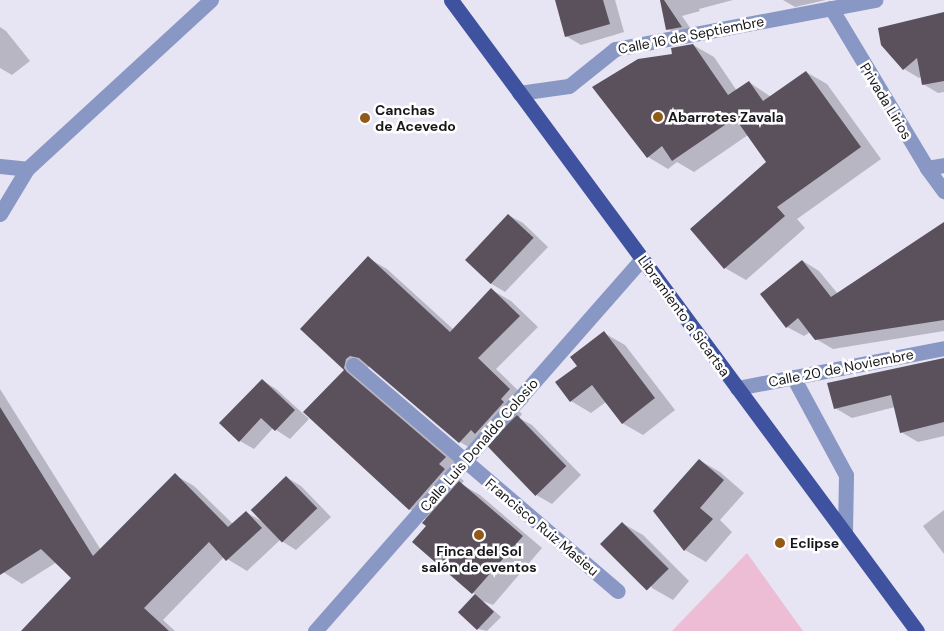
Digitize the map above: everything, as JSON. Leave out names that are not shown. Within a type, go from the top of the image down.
[{"type":"main road","name":"Libramiento a Sicartsa","points":[[451,0],[917,631]]},
{"type":"street","points":[[0,214],[27,169],[211,0]]},
{"type":"street","name":"Calle 16 de Septiembre","points":[[519,93],[569,86],[615,49],[875,0]]},
{"type":"street","name":"Privada Lirios","points":[[830,8],[927,168],[944,192]]},
{"type":"street","points":[[927,168],[944,165]]},
{"type":"street","points":[[0,166],[27,169]]},
{"type":"street","name":"Calle Luis Donaldo Colosio","points":[[316,631],[642,259]]},
{"type":"street","name":"Calle 20 de Noviembre","points":[[738,388],[944,348]]},
{"type":"street","name":"Francisco Ruiz Masieu","points":[[353,365],[618,591]]},
{"type":"street","points":[[793,377],[846,475],[844,533]]},
{"type":"shaded area","points":[[747,553],[803,631],[672,631]]},
{"type":"building","points":[[555,0],[603,0],[610,24],[565,37]]},
{"type":"building","points":[[660,0],[664,0],[682,27],[666,30]]},
{"type":"building","points":[[944,12],[944,81],[922,85],[917,58],[903,70],[881,45],[878,28]]},
{"type":"building","points":[[693,44],[728,95],[749,81],[763,101],[806,71],[861,147],[777,207],[785,216],[724,269],[690,229],[766,162],[735,118],[672,161],[662,146],[647,158],[592,87],[638,59],[672,54],[671,48]]},
{"type":"building","points":[[508,214],[534,238],[491,284],[465,260]]},
{"type":"building","points":[[944,222],[944,320],[815,340],[798,318],[786,328],[760,294],[802,260],[831,297]]},
{"type":"building","points":[[368,256],[450,332],[491,288],[520,316],[478,358],[510,389],[501,399],[504,402],[475,434],[471,430],[459,443],[359,358],[350,356],[346,359],[344,368],[347,372],[446,457],[439,464],[445,469],[409,510],[303,412],[344,370],[300,329]]},
{"type":"building","points":[[604,331],[655,398],[622,424],[592,385],[570,402],[555,382],[577,366],[570,357]]},
{"type":"building","points":[[944,358],[944,422],[900,433],[891,395],[834,409],[827,383]]},
{"type":"building","points":[[262,379],[295,410],[275,431],[261,418],[239,442],[219,423]]},
{"type":"building","points":[[0,407],[93,556],[175,473],[228,527],[246,511],[262,528],[226,561],[209,542],[144,608],[169,631],[21,631],[71,578],[41,549],[0,575]]},
{"type":"building","points":[[517,415],[566,466],[535,496],[486,445]]},
{"type":"building","points":[[699,459],[724,480],[700,508],[713,519],[684,551],[653,511]]},
{"type":"building","points":[[286,476],[317,508],[282,542],[251,510]]},
{"type":"building","points":[[459,481],[523,536],[472,594],[412,542],[426,526],[422,523]]},
{"type":"building","points":[[622,522],[669,569],[647,591],[600,544]]},
{"type":"building","points":[[475,594],[494,612],[477,630],[458,612]]},
{"type":"place","name":"Abarrotes Zavala","points":[[658,117]]},
{"type":"place","name":"Canchas de Acevedo","points":[[365,118]]},
{"type":"place","name":"Finca del Sol salón de eventos","points":[[479,535]]},
{"type":"place","name":"Eclipse","points":[[780,543]]}]
